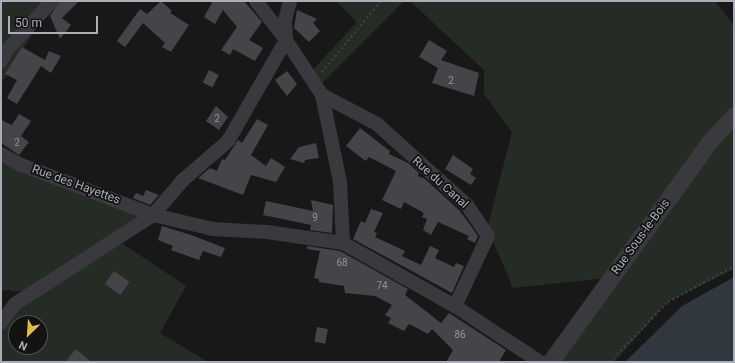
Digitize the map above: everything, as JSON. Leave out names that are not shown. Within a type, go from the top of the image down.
[{"type":"street","points":[[1,62],[7,50],[52,1]]},
{"type":"street","points":[[256,1],[286,40],[322,95],[340,182],[343,243],[455,306],[540,362]]},
{"type":"street","points":[[1,323],[15,304],[153,215],[183,180],[228,141],[286,40],[285,20],[290,1]]},
{"type":"street","name":"Rue du Canal","points":[[322,95],[377,124],[467,205],[488,236],[455,306]]},
{"type":"street","name":"Rue Sous-le-Bois","points":[[550,362],[709,142],[734,115]]},
{"type":"street","name":"Rue des Hayettes","points":[[1,154],[19,164],[153,215],[213,229],[267,232],[343,243]]},
{"type":"path","points":[[314,83],[381,1]]},
{"type":"path","points":[[610,362],[668,302],[734,266]]},
{"type":"shaded area","points":[[1,1],[53,1],[1,84]]},
{"type":"shaded area","points":[[336,1],[404,1],[317,88],[309,74],[357,22]]},
{"type":"shaded area","points":[[410,1],[715,1],[734,26],[734,269],[668,302],[614,362],[551,362],[607,278],[513,288],[494,244],[486,233],[512,132],[484,94],[484,70]]},
{"type":"shaded area","points":[[1,150],[153,215],[95,252],[123,244],[186,286],[160,333],[208,362],[1,362],[1,333],[8,318],[8,355],[48,355],[48,315],[10,315],[15,304],[33,292],[1,290]]},
{"type":"shaded area","points":[[734,277],[734,362],[625,362],[682,306]]},
{"type":"building","points":[[60,1],[79,1],[62,18],[71,25],[60,39],[50,16]]},
{"type":"building","points":[[161,1],[172,11],[170,13],[189,25],[171,52],[162,47],[165,43],[143,23],[125,47],[117,41],[140,9],[147,14]]},
{"type":"building","points":[[213,1],[244,1],[262,22],[249,40],[263,48],[255,61],[233,49],[230,55],[221,50],[237,27],[223,10],[215,24],[204,17]]},
{"type":"building","points":[[297,10],[317,19],[313,23],[320,31],[309,42],[294,28]]},
{"type":"building","points":[[429,40],[447,51],[441,60],[479,73],[474,96],[432,83],[438,68],[419,57]]},
{"type":"building","points":[[22,47],[45,60],[49,51],[61,56],[51,73],[41,66],[17,104],[7,98],[17,80],[5,74]]},
{"type":"building","points":[[209,70],[219,75],[212,87],[203,82]]},
{"type":"building","points":[[287,71],[297,84],[287,96],[275,80]]},
{"type":"building","points":[[216,106],[228,117],[219,130],[206,121]]},
{"type":"building","points":[[19,114],[31,121],[21,136],[29,142],[19,155],[1,143],[1,120],[12,125]]},
{"type":"building","points":[[257,119],[268,125],[251,155],[266,166],[271,158],[285,167],[276,182],[251,175],[243,195],[198,178],[210,168],[217,171],[222,159],[225,160],[238,140],[242,143]]},
{"type":"building","points":[[360,128],[390,151],[389,154],[408,163],[419,173],[418,176],[425,179],[460,211],[478,236],[475,243],[467,239],[469,236],[438,222],[431,235],[423,230],[427,219],[422,217],[424,213],[404,202],[401,209],[382,200],[396,171],[369,157],[366,161],[346,146]]},
{"type":"building","points":[[316,143],[319,158],[305,160],[304,163],[290,159],[299,147]]},
{"type":"building","points":[[453,155],[473,169],[470,174],[476,178],[471,185],[445,169]]},
{"type":"building","points":[[146,190],[159,195],[150,205],[133,198],[136,193],[143,196]]},
{"type":"building","points":[[311,200],[333,205],[332,233],[310,230],[311,225],[263,215],[266,201],[313,211]]},
{"type":"building","points":[[371,209],[383,213],[374,232],[377,233],[375,237],[405,251],[402,256],[421,265],[430,246],[439,250],[435,258],[454,267],[456,263],[464,266],[452,293],[353,239],[361,221],[365,223]]},
{"type":"building","points":[[162,226],[225,248],[221,257],[203,251],[199,260],[171,250],[173,246],[158,240]]},
{"type":"building","points":[[307,246],[340,251],[408,289],[405,295],[441,323],[449,313],[506,350],[499,362],[446,362],[453,350],[432,329],[428,334],[409,324],[404,331],[388,323],[391,318],[385,315],[392,305],[375,296],[345,293],[344,286],[319,282],[319,279],[314,278],[320,251],[307,249]]},
{"type":"building","points":[[114,271],[130,282],[120,295],[105,284]]},
{"type":"building","points":[[317,327],[328,329],[325,344],[314,342]]},
{"type":"building","points":[[76,349],[91,362],[65,362]]}]
